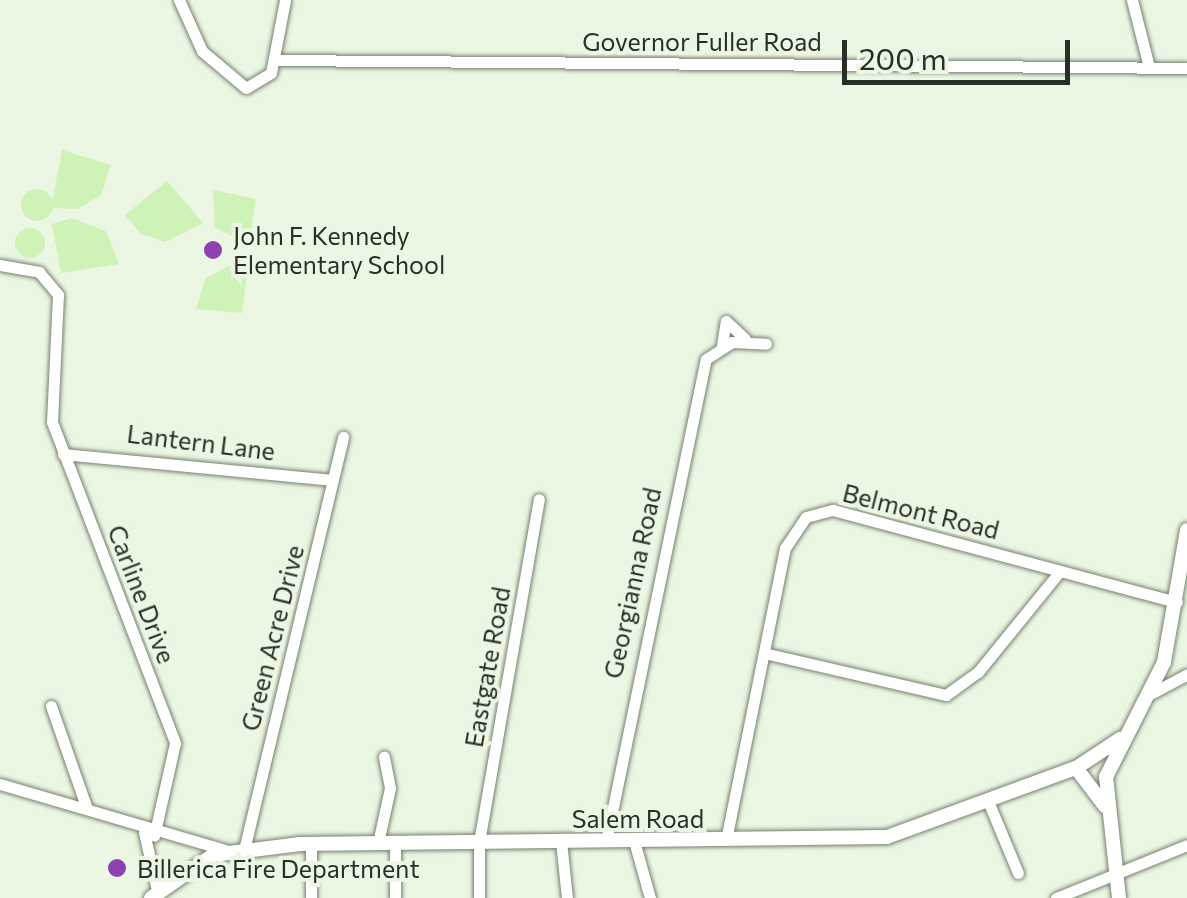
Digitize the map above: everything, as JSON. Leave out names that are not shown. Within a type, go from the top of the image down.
[{"type":"main road","points":[[1119,898],[1105,806],[1120,740],[1152,693],[1177,602],[1187,530]]},
{"type":"main road","name":"Salem Road","points":[[154,894],[194,862],[241,850],[311,844],[878,838],[1076,768],[1120,740]]},
{"type":"main road","points":[[1076,768],[1105,806]]},
{"type":"street","points":[[179,0],[202,51],[241,86],[263,82],[277,60],[285,0]]},
{"type":"street","points":[[1132,0],[1149,67]]},
{"type":"street","name":"Governor Fuller Road","points":[[277,60],[1187,68]]},
{"type":"street","name":"Carline Drive","points":[[0,265],[35,271],[55,288],[55,368],[50,411],[174,738],[149,834]]},
{"type":"street","points":[[745,339],[726,321],[722,344],[745,339],[766,344]]},
{"type":"street","name":"Georgianna Road","points":[[606,841],[701,377],[722,344]]},
{"type":"street","name":"Green Acre Drive","points":[[241,850],[343,437]]},
{"type":"street","name":"Lantern Lane","points":[[64,454],[333,480]]},
{"type":"street","name":"Eastgate Road","points":[[479,898],[479,842],[540,500]]},
{"type":"street","name":"Belmont Road","points":[[726,840],[788,540],[819,511],[1177,602]]},
{"type":"street","points":[[764,652],[942,696],[971,680],[1060,570]]},
{"type":"street","points":[[1152,693],[1187,674]]},
{"type":"street","points":[[51,706],[87,809]]},
{"type":"street","points":[[378,843],[390,788],[384,757]]},
{"type":"street","points":[[0,784],[87,809],[149,834],[241,850]]},
{"type":"street","points":[[988,801],[1018,873]]},
{"type":"street","points":[[149,834],[154,894]]},
{"type":"street","points":[[561,841],[566,898]]},
{"type":"street","points":[[634,841],[650,898]]},
{"type":"street","points":[[395,843],[395,898]]},
{"type":"street","points":[[311,844],[311,898]]},
{"type":"street","points":[[1056,898],[1115,868],[1187,845]]},
{"type":"green space","points":[[62,150],[111,165],[101,195],[78,209],[51,208]]},
{"type":"green space","points":[[167,181],[203,223],[165,242],[141,234],[125,215]]},
{"type":"green space","points":[[37,189],[48,194],[53,205],[48,216],[37,221],[26,216],[21,205],[26,194]]},
{"type":"green space","points":[[213,190],[256,199],[249,244],[215,228]]},
{"type":"green space","points":[[72,218],[106,231],[119,264],[61,273],[52,224]]},
{"type":"green space","points":[[30,228],[40,233],[45,243],[40,253],[30,258],[20,253],[15,243],[20,233]]},
{"type":"green space","points":[[229,266],[248,269],[242,313],[196,309],[205,279]]},
{"type":"place","name":"John F. Kennedy Elementary School","points":[[213,250]]},
{"type":"place","name":"Billerica Fire Department","points":[[117,868]]}]
